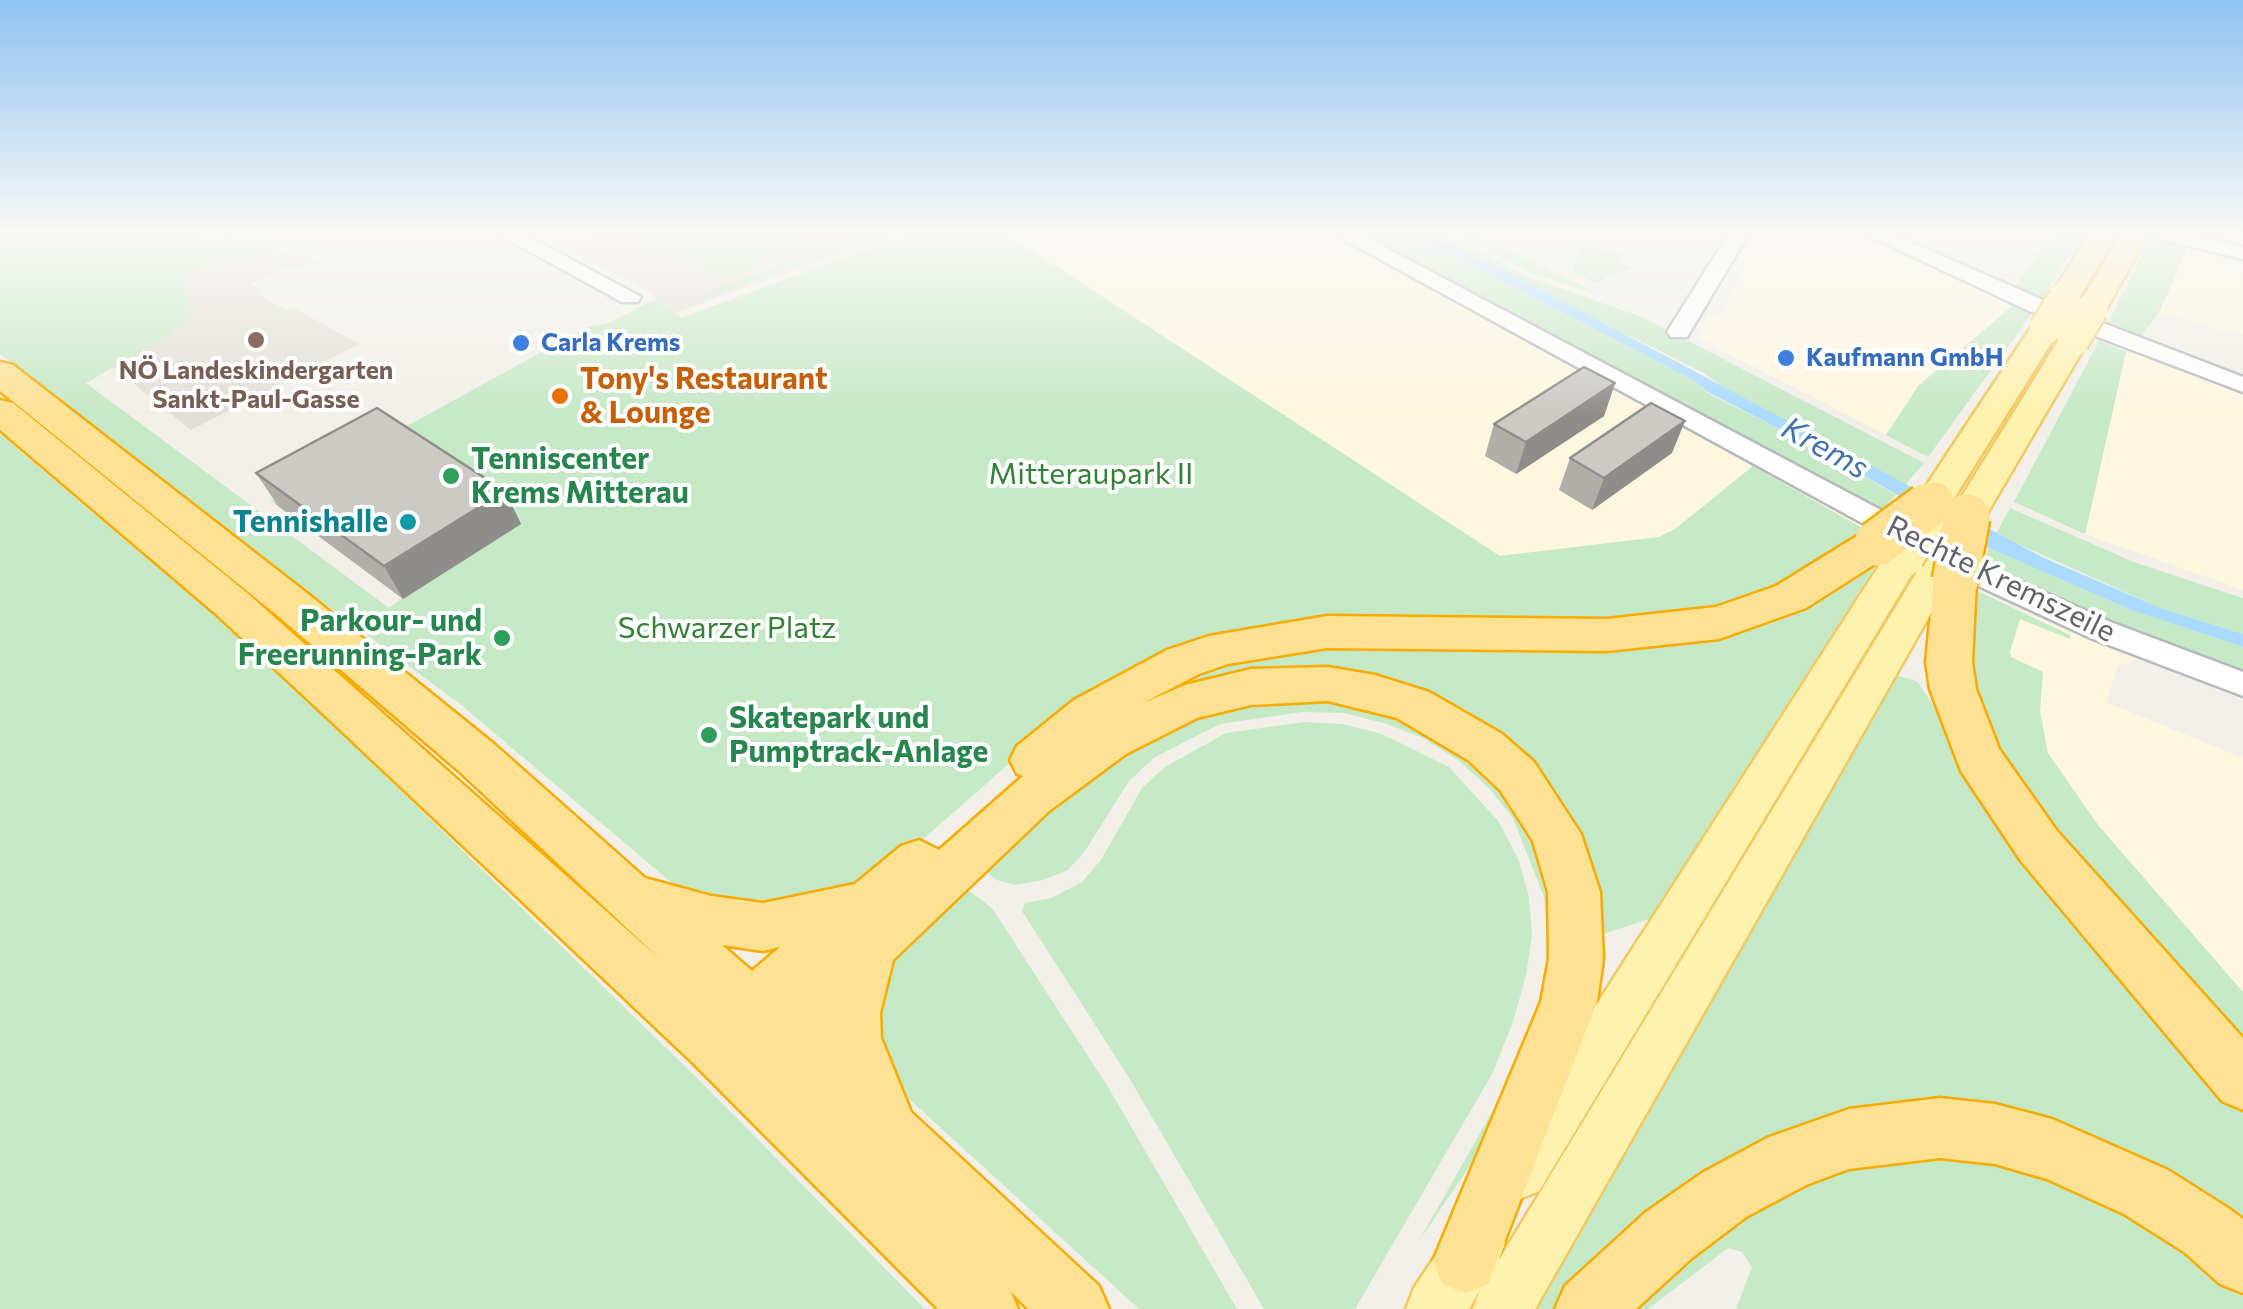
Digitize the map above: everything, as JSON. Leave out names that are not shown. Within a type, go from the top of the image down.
[{"type":"highway","points":[[0,374],[362,662],[632,897],[745,1037],[985,1309]]},
{"type":"highway","points":[[0,411],[232,602],[745,1037],[890,1133],[1076,1309]]},
{"type":"highway","points":[[745,1037],[870,926],[1091,713],[1182,662],[1274,637],[1327,632],[1607,635],[1719,623],[1792,597],[1918,562],[1951,509]]},
{"type":"highway","points":[[1918,562],[1951,509]]},
{"type":"highway","points":[[1918,562],[1949,622],[1953,690],[1978,757],[2039,846],[2243,1081]]},
{"type":"highway","points":[[632,897],[711,920],[763,927],[870,926],[1030,797],[1109,741],[1185,704],[1251,687],[1328,684],[1387,697],[1452,725],[1506,766],[1540,806],[1567,861],[1577,917],[1569,1002],[1465,1261]]},
{"type":"highway","points":[[870,926],[852,1013],[852,1038],[890,1133]]},
{"type":"highway","points":[[1588,1309],[1668,1236],[1724,1195],[1790,1160],[1848,1140],[1940,1128],[1995,1134],[2052,1150],[2146,1192],[2206,1230],[2243,1261]]},
{"type":"main road","points":[[1951,509],[2083,294]]},
{"type":"main road","points":[[1435,1309],[1918,562]]},
{"type":"main road","points":[[1502,1309],[1918,562]]},
{"type":"street","points":[[623,294],[630,298]]},
{"type":"street","name":"Rechte Kremszeile","points":[[1456,294],[1982,576],[2103,631],[2243,684]]},
{"type":"street","points":[[1678,332],[1701,294]]},
{"type":"street","points":[[2009,294],[2243,385]]},
{"type":"shaded area","name":"NÖ Landeskindergarten Sankt-Paul-Gasse","points":[[187,294],[258,294],[286,310],[292,307],[359,344],[191,430],[112,366],[168,336],[193,313]]},
{"type":"shaded area","points":[[651,294],[727,294],[675,313]]},
{"type":"shaded area","points":[[1099,294],[1468,294],[1881,512],[1864,529],[1753,467],[1675,530],[1659,537],[1500,556]]},
{"type":"shaded area","points":[[1732,294],[1997,294],[2016,303],[1918,386],[1886,435],[1696,337],[1709,312],[1720,315]]},
{"type":"shaded area","points":[[2167,294],[2243,294],[2243,335],[2159,313]]},
{"type":"shaded area","points":[[2139,337],[2243,378],[2243,590],[2085,534],[2126,352]]},
{"type":"shaded area","points":[[2013,608],[2137,659],[2118,666],[2106,702],[2243,758],[2243,1013],[2086,831],[2005,685]]},
{"type":"green space","points":[[0,294],[187,294],[194,313],[168,336],[86,383],[389,608],[403,598],[271,501],[587,327],[606,324],[656,299],[681,318],[745,294],[1099,294],[1500,556],[1659,537],[1675,529],[1753,466],[1864,529],[1782,591],[1663,624],[1272,629],[1012,761],[880,877],[785,910],[684,893],[460,704],[0,354]]},
{"type":"green space","points":[[1468,294],[1526,294],[1693,380],[1708,393],[1818,449],[1896,495],[1881,512]]},
{"type":"green space","points":[[1547,294],[1577,294],[1642,317],[1924,463],[1905,485],[1726,389],[1704,373]]},
{"type":"green space","points":[[2022,294],[2045,294],[2040,302]]},
{"type":"green space","points":[[2122,294],[2167,294],[2159,313],[2139,337],[2107,325]]},
{"type":"green space","points":[[2016,303],[2034,311],[1928,457],[1886,435],[1918,386]]},
{"type":"green space","points":[[2099,341],[2126,352],[2085,534],[2014,502]]},
{"type":"green space","points":[[0,434],[212,614],[329,721],[699,1080],[925,1309],[0,1309]]},
{"type":"green space","points":[[2010,508],[2136,563],[2243,598],[2243,634],[2163,609],[1996,534]]},
{"type":"green space","points":[[1989,548],[2131,610],[2243,647],[2243,673],[2107,621],[1982,564]]},
{"type":"green space","points":[[1874,568],[1652,918],[1600,935],[1459,716],[1215,684],[793,990],[1140,693],[1276,645],[1611,644]]},
{"type":"green space","points":[[1973,589],[2070,635],[2070,639],[2020,619],[2010,652],[2011,657],[2043,672],[2040,711],[2048,753],[2098,825],[2243,992],[2243,1064],[2031,818],[1967,693]]},
{"type":"green space","points":[[1895,675],[1917,681],[1937,711],[1946,712],[2243,1100],[2243,1235],[1933,1103],[1555,1309],[1532,1309]]},
{"type":"green space","points":[[1286,692],[1328,693],[1408,713],[1477,754],[1527,810],[1558,878],[1562,953],[1555,995],[1538,1044],[1479,1152],[1419,1241],[1509,1082],[1531,1029],[1544,980],[1548,936],[1544,897],[1513,818],[1488,787],[1458,760],[1423,738],[1344,713],[1302,712],[1220,724],[1155,757],[1129,781],[1085,851],[1068,870],[1015,885],[997,880],[978,866],[1041,805],[1116,748],[1191,711],[1224,701]]},
{"type":"green space","points":[[1304,722],[1342,724],[1382,734],[1449,767],[1499,822],[1519,861],[1529,897],[1532,935],[1526,975],[1492,1074],[1355,1309],[1264,1309],[1128,1076],[1022,911],[1025,903],[1052,898],[1082,882],[1101,860],[1142,788],[1165,767],[1226,733]]},
{"type":"green space","points":[[960,884],[992,908],[1108,1087],[1237,1309],[1139,1309],[895,1086],[866,1013],[886,965]]},
{"type":"green space","points":[[1902,1153],[2054,1171],[2243,1287],[2243,1309],[1736,1309],[1752,1267],[1742,1252],[1728,1248],[1648,1309],[1615,1309],[1684,1251],[1804,1179]]},
{"type":"water","name":"Krems","points":[[1526,294],[1550,294],[2044,558],[2163,609],[2243,634],[2243,647],[2131,610],[1989,548],[1818,449],[1708,392],[1693,380]]},
{"type":"building","points":[[1584,367],[1615,383],[1526,442],[1494,424]]},
{"type":"building","points":[[1651,403],[1685,421],[1604,478],[1570,458]]},
{"type":"building","name":"Tennishalle","points":[[377,408],[505,491],[384,566],[256,473]]},
{"type":"place","name":"NÖ Landeskindergarten Sankt-Paul-Gasse","points":[[256,340]]},
{"type":"place","name":"Carla Krems","points":[[521,343]]},
{"type":"place","name":"Kaufmann GmbH","points":[[1786,358]]},
{"type":"place","name":"Tony's Restaurant & Lounge","points":[[560,396]]},
{"type":"place","name":"Tenniscenter Krems Mitterau","points":[[451,476]]},
{"type":"place","name":"Tennishalle","points":[[408,522]]},
{"type":"place","name":"Parkour- und Freerunning-Park","points":[[502,638]]},
{"type":"place","name":"Skatepark und Pumptrack-Anlage","points":[[709,735]]},
{"type":"park label","name":"Mitteraupark II","points":[[1091,474]]},
{"type":"park label","name":"Schwarzer Platz","points":[[727,628]]}]
